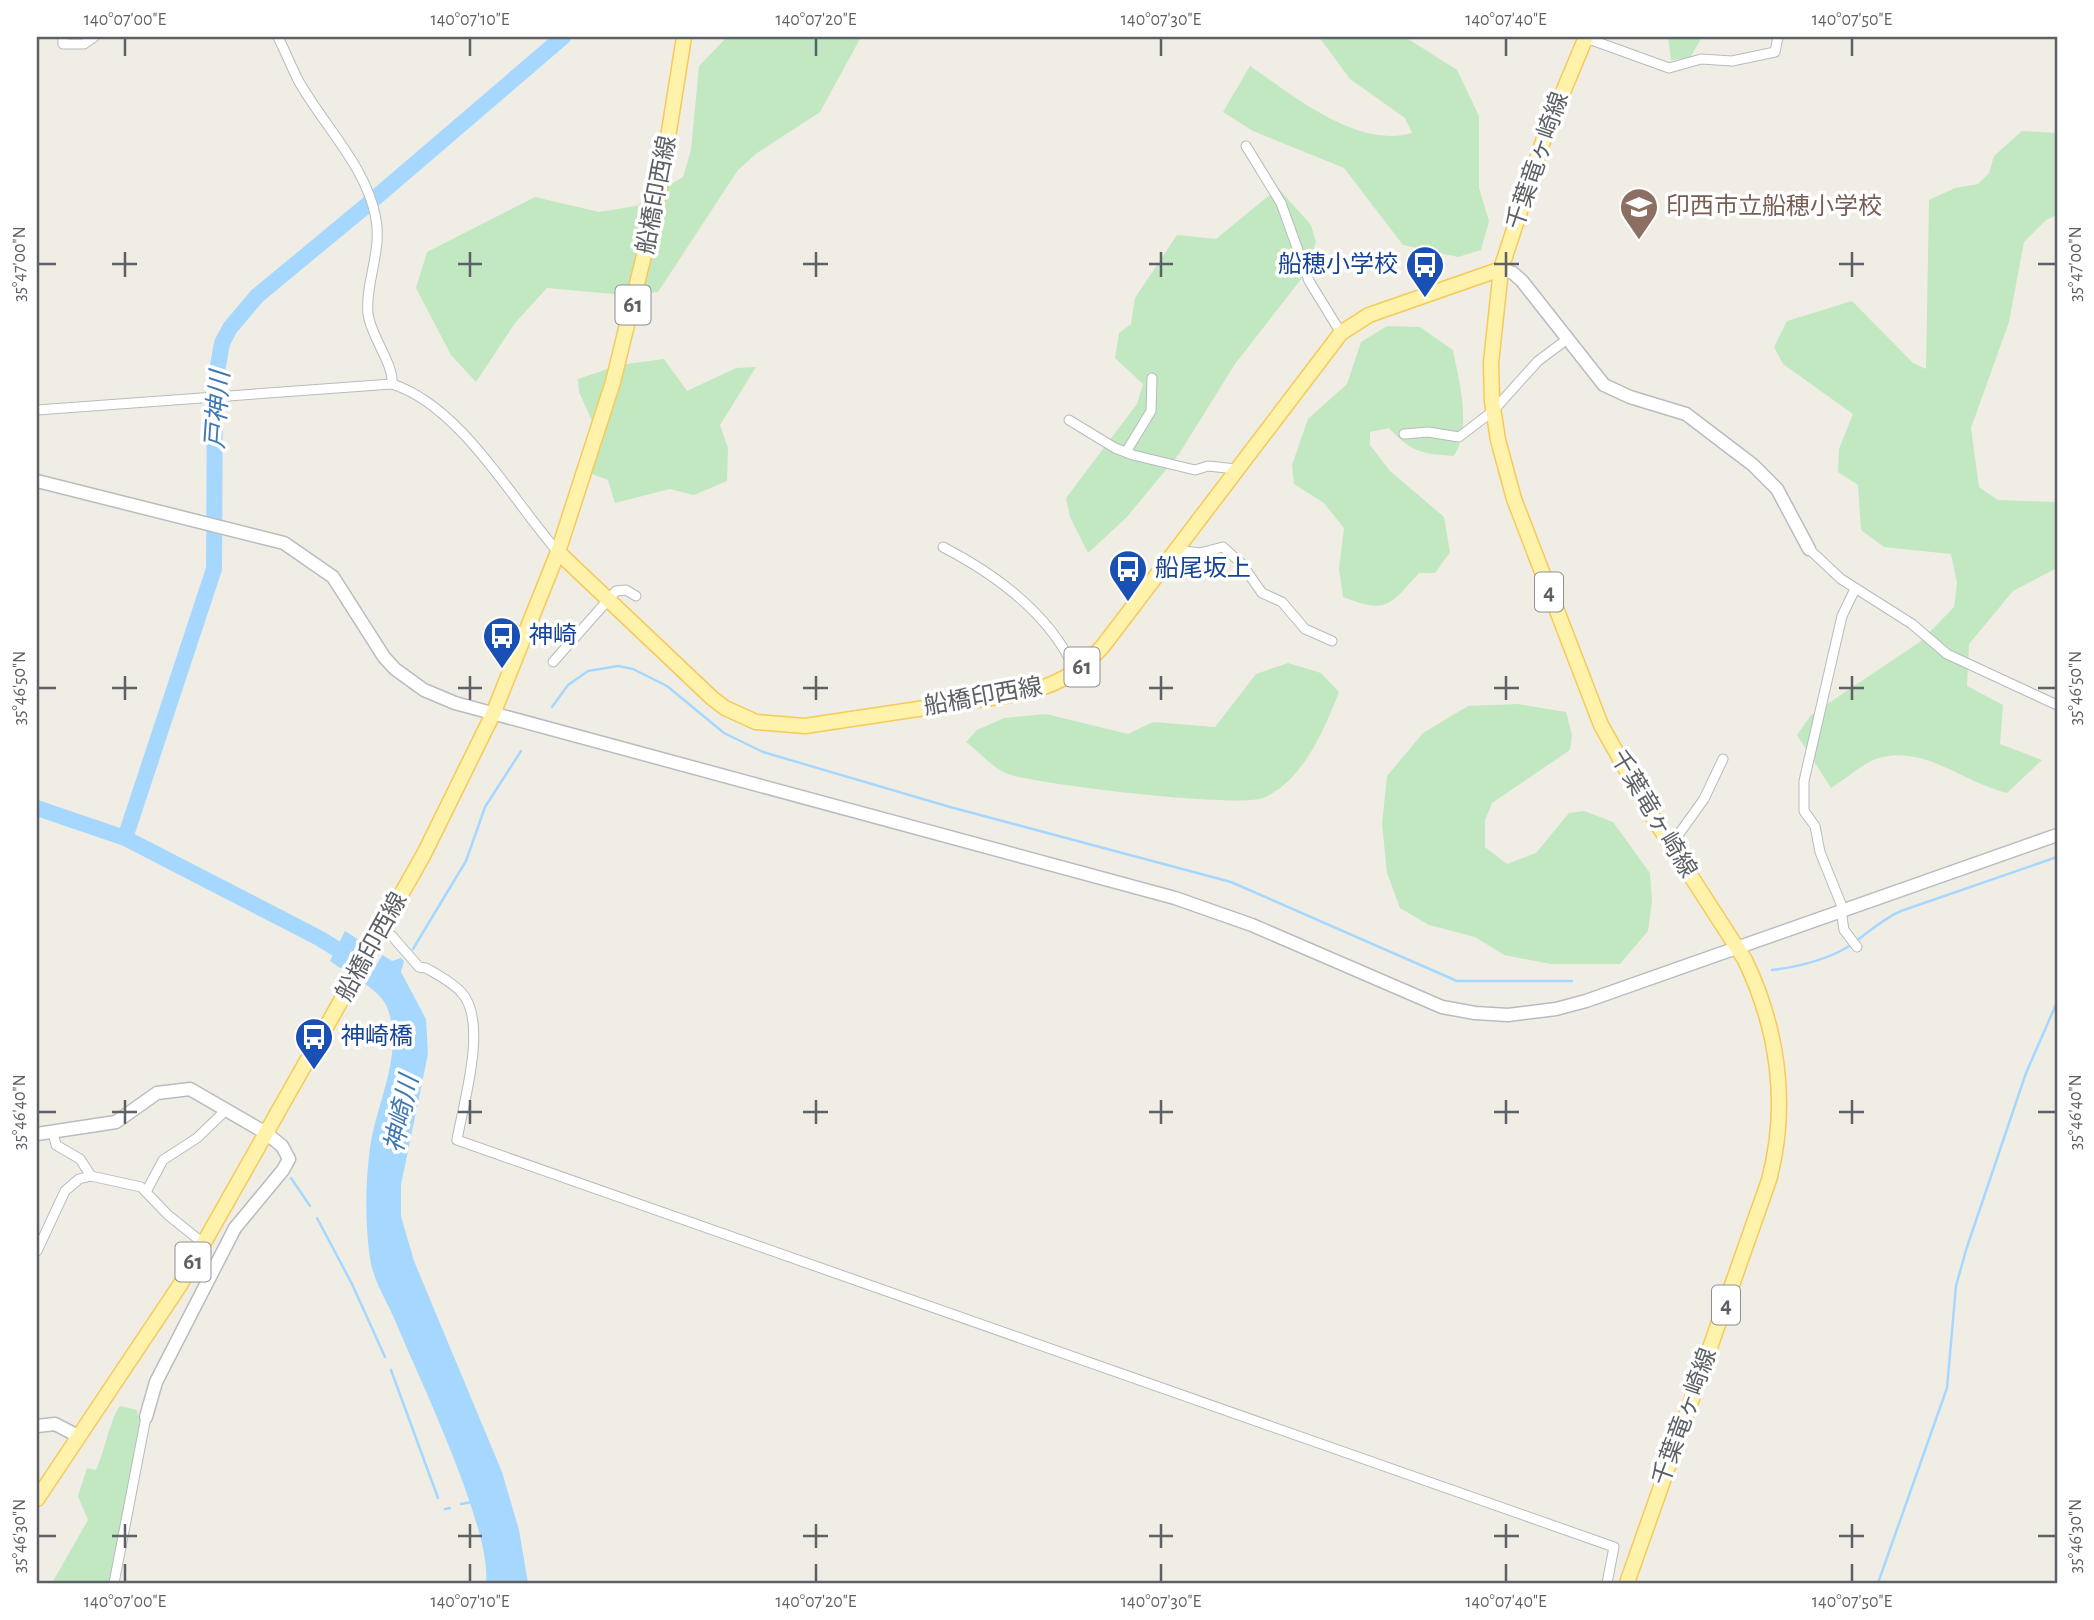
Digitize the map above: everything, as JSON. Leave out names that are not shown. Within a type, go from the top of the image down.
[{"type":"main road","name":"千葉竜ヶ崎線","points":[[1586,37],[1545,135],[1500,269],[1492,340],[1493,411],[1514,499],[1586,688],[1618,759],[1737,946],[1756,982],[1769,1019],[1777,1065],[1779,1142],[1759,1212],[1627,1583]]},
{"type":"main road","name":"船橋印西線","points":[[37,1499],[143,1344],[203,1243],[437,830],[493,714],[558,552],[613,382],[659,194],[683,44]]},
{"type":"main road","name":"船橋印西線","points":[[558,552],[609,597],[712,698],[725,708],[762,723],[805,726],[1018,694],[1051,686],[1076,672],[1103,646],[1341,333],[1378,311],[1500,269]]},
{"type":"street","points":[[62,37],[63,44],[84,44],[94,37]]},
{"type":"street","points":[[278,37],[298,80],[368,191],[374,211],[377,247],[368,309],[374,335],[390,372],[392,384]]},
{"type":"street","points":[[1586,37],[1669,68],[1701,59],[1732,61],[1774,52],[1779,37]]},
{"type":"street","points":[[1246,146],[1281,203],[1309,281],[1341,333]]},
{"type":"street","points":[[1500,269],[1513,273],[1522,281],[1604,385],[1630,397],[1686,414],[1753,465],[1777,489],[1809,549],[1854,589],[1912,624],[1947,654],[2056,702]]},
{"type":"street","points":[[1404,434],[1428,432],[1459,438],[1493,411],[1538,361],[1566,340]]},
{"type":"street","points":[[1126,452],[1151,411],[1152,378]]},
{"type":"street","points":[[37,410],[392,384],[418,397],[462,432],[558,552]]},
{"type":"street","points":[[1069,420],[1126,452],[1195,470],[1208,466],[1236,470]]},
{"type":"street","points":[[37,481],[284,544],[333,577],[395,669],[433,694],[493,714],[1175,898],[1252,925],[1418,999],[1458,1011],[1508,1015],[1556,1009],[2057,835]]},
{"type":"street","points":[[943,547],[984,568],[1012,590],[1065,646],[1076,672]]},
{"type":"street","points":[[1176,550],[1200,553],[1223,547],[1241,563],[1262,593],[1282,602],[1305,629],[1332,640]]},
{"type":"street","points":[[552,662],[609,597],[621,589],[636,596]]},
{"type":"street","points":[[1854,589],[1842,616],[1804,781],[1804,811],[1815,826],[1820,852],[1842,910],[1844,930],[1857,947]]},
{"type":"street","points":[[1671,845],[1704,799],[1723,759]]},
{"type":"street","points":[[381,932],[392,936],[419,967],[426,968],[464,994],[474,1040],[457,1140],[1614,1547],[1607,1583]]},
{"type":"street","points":[[37,1134],[116,1122],[157,1093],[177,1088],[190,1089],[265,1133],[282,1146],[289,1159],[284,1170],[235,1228],[156,1382],[146,1417],[114,1583]]},
{"type":"street","points":[[146,1192],[163,1160],[197,1138],[226,1110]]},
{"type":"street","points":[[53,1133],[56,1145],[80,1159],[91,1176]]},
{"type":"street","points":[[37,1251],[65,1191],[79,1179],[91,1176],[127,1182],[146,1192],[168,1215],[203,1243]]},
{"type":"street","points":[[37,1426],[55,1424],[78,1436]]},
{"type":"green space","points":[[727,37],[861,37],[820,112],[757,153],[738,170],[658,292],[625,295],[547,288],[515,323],[476,382],[451,355],[416,288],[427,252],[535,197],[599,212],[636,206],[683,177],[691,150],[699,66]]},
{"type":"green space","points":[[1319,37],[1405,37],[1457,70],[1479,116],[1479,188],[1489,221],[1481,250],[1458,257],[1403,245],[1344,168],[1253,131],[1223,112],[1250,66],[1306,105],[1348,127],[1370,134],[1391,136],[1412,133],[1405,118],[1350,79]]},
{"type":"green space","points":[[1668,37],[1702,37],[1690,58],[1671,60]]},
{"type":"green space","points":[[2022,131],[2057,133],[2057,215],[2046,220],[2024,242],[2009,322],[1971,428],[1979,487],[1998,500],[2057,502],[2057,568],[2013,591],[1969,644],[1967,686],[2003,705],[2000,744],[2042,760],[2007,793],[1931,762],[1899,755],[1876,759],[1831,788],[1797,735],[1811,715],[1921,641],[1954,607],[1957,583],[1951,554],[1884,547],[1861,530],[1858,485],[1838,472],[1839,449],[1853,414],[1783,364],[1774,347],[1787,321],[1852,301],[1913,363],[1926,369],[1929,200],[1955,188],[1978,184],[1989,173],[1994,156]]},
{"type":"green space","points":[[1278,188],[1311,225],[1316,242],[1302,278],[1235,364],[1179,454],[1126,518],[1088,553],[1070,517],[1066,498],[1137,404],[1143,384],[1115,358],[1119,333],[1131,324],[1135,298],[1177,235],[1216,239]]},
{"type":"green space","points":[[1387,326],[1420,327],[1453,350],[1463,418],[1454,456],[1433,454],[1411,447],[1389,428],[1370,432],[1370,445],[1390,471],[1444,517],[1450,552],[1435,573],[1419,573],[1393,600],[1378,606],[1343,597],[1339,568],[1344,528],[1324,503],[1294,484],[1292,465],[1308,419],[1347,384],[1361,342]]},
{"type":"green space","points":[[664,359],[687,391],[736,368],[756,367],[720,425],[728,448],[727,481],[694,495],[670,489],[615,503],[608,480],[579,469],[593,423],[579,392],[578,379],[619,365]]},
{"type":"green space","points":[[1288,663],[1321,673],[1339,692],[1319,738],[1301,767],[1290,780],[1263,798],[1180,798],[1027,779],[1003,772],[966,742],[977,730],[1004,718],[1046,714],[1128,734],[1153,722],[1215,727],[1256,674]]},
{"type":"green space","points":[[1518,704],[1566,712],[1572,735],[1570,750],[1492,803],[1485,820],[1485,847],[1507,864],[1536,853],[1569,813],[1584,811],[1613,822],[1650,873],[1652,901],[1648,931],[1620,964],[1551,964],[1504,955],[1475,937],[1429,925],[1400,908],[1387,873],[1382,824],[1387,776],[1423,733],[1468,706]]},
{"type":"green space","points":[[120,1406],[137,1410],[140,1426],[110,1583],[52,1583],[88,1520],[78,1496],[87,1468],[96,1470]]},
{"type":"water","points":[[345,931],[392,961],[401,958],[404,961],[401,972],[426,1019],[428,1054],[401,1185],[401,1216],[414,1261],[502,1472],[519,1530],[528,1583],[486,1583],[485,1558],[466,1490],[372,1267],[366,1218],[367,1175],[373,1131],[391,1060],[392,1024],[387,1007],[377,993],[330,961]]},
{"type":"pier","points":[[370,943],[384,952],[363,988],[349,979]]},
{"type":"waterway","name":"戸神川","points":[[125,838],[214,569],[215,383],[222,343],[230,328],[257,296],[563,37]]},
{"type":"waterway","points":[[552,707],[568,685],[588,671],[618,666],[633,669],[667,686],[724,733],[763,752],[950,807],[1231,882],[1457,981],[1572,981]]},
{"type":"waterway","points":[[413,949],[466,861],[485,807],[521,751]]},
{"type":"waterway","name":"神崎川","points":[[37,808],[125,838],[319,938],[353,959]]},
{"type":"waterway","points":[[1772,970],[1829,956],[1846,948],[1901,911],[2057,857]]},
{"type":"waterway","points":[[1878,1583],[1947,1388],[1956,1286],[1966,1250],[2026,1073],[2057,1002]]},
{"type":"waterway","points":[[291,1178],[310,1206]]},
{"type":"waterway","points":[[317,1218],[352,1284],[385,1357]]},
{"type":"waterway","points":[[391,1370],[438,1498]]},
{"type":"waterway","points":[[461,1504],[472,1502]]},
{"type":"waterway","points":[[445,1509],[450,1508]]},
{"type":"place","name":"印西市立船穂小学校","points":[[1639,241]]},
{"type":"place","name":"船穂小学校","points":[[1425,299]]},
{"type":"place","name":"船尾坂上","points":[[1128,603]]},
{"type":"place","name":"神崎","points":[[502,670]]},
{"type":"place","name":"神崎橋","points":[[314,1071]]}]
